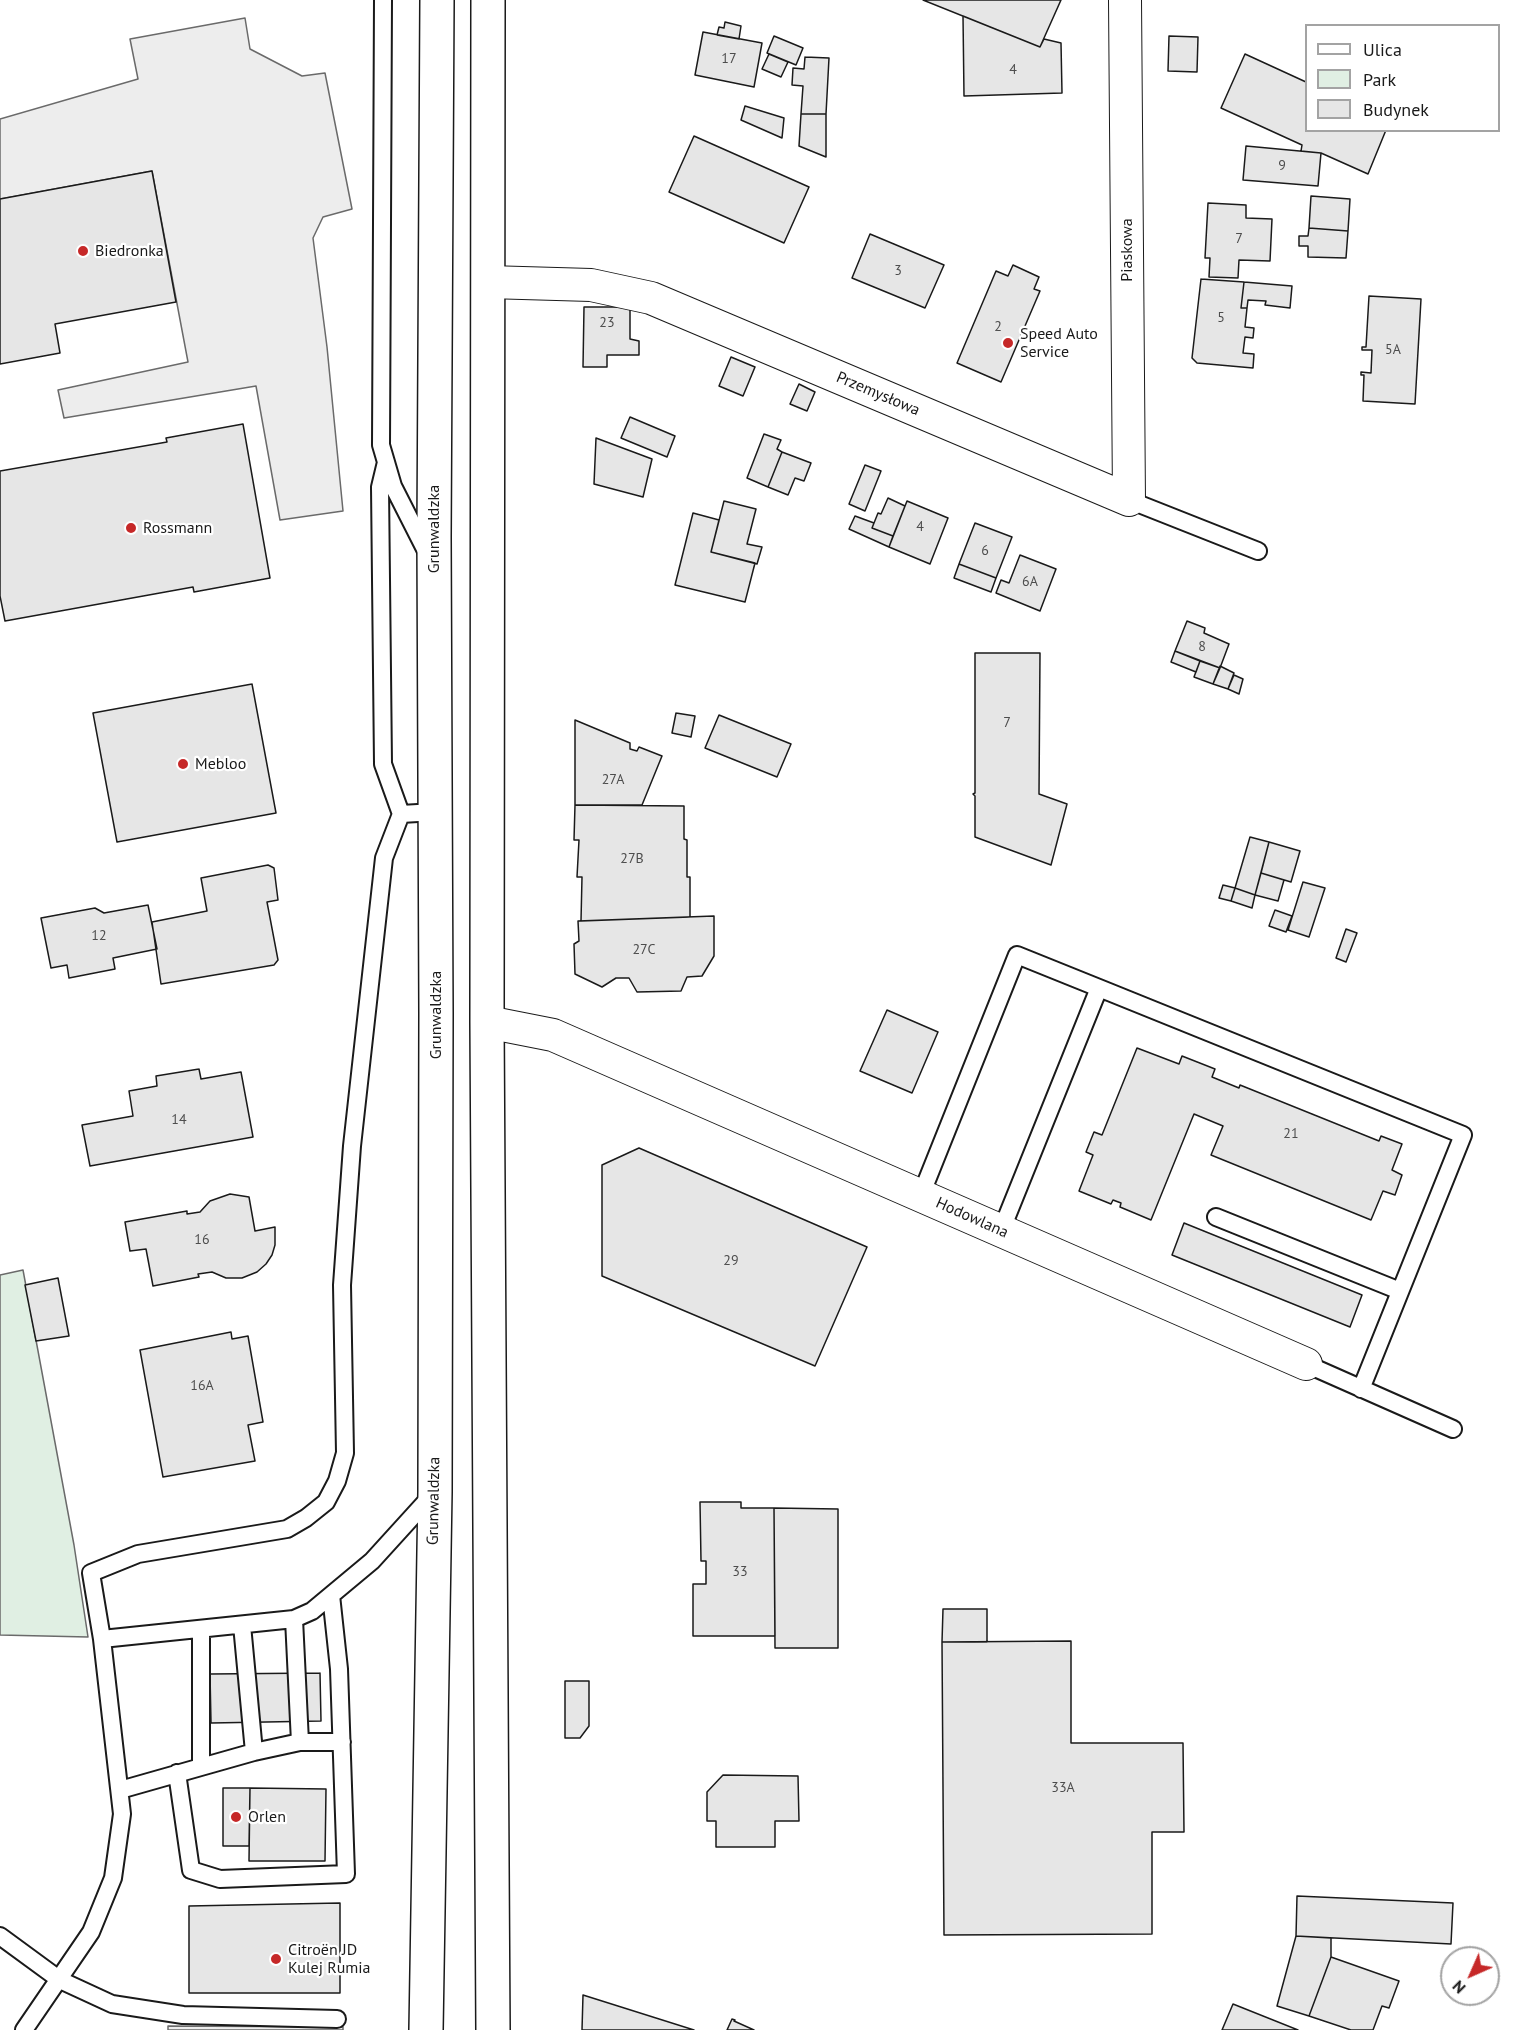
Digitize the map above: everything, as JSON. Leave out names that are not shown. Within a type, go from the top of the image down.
[{"type":"main road","name":"Grunwaldzka","points":[[426,2030],[435,1492],[436,0]]},
{"type":"main road","points":[[488,0],[487,1022],[493,2030]]},
{"type":"street","name":"Piaskowa","points":[[1125,0],[1129,500]]},
{"type":"street","name":"Przemysłowa","points":[[488,282],[591,285],[651,298],[1129,500]]},
{"type":"street","name":"Hodowlana","points":[[487,1022],[553,1035],[1306,1364]]},
{"type":"lane","points":[[383,0],[381,445],[393,486],[434,566]]},
{"type":"lane","points":[[24,2030],[91,1932],[113,1878],[122,1814],[102,1639],[91,1573],[138,1554],[287,1529],[326,1502],[338,1481],[345,1453],[342,1285],[352,1146],[384,858],[400,814],[383,764],[380,487],[386,462]]},
{"type":"lane","name":"Przemysłowa","points":[[1129,500],[1258,551]]},
{"type":"lane","points":[[400,814],[435,812]]},
{"type":"lane","points":[[921,1196],[1017,955],[1463,1135],[1361,1389]]},
{"type":"lane","points":[[1001,1231],[1099,988]]},
{"type":"lane","points":[[1216,1217],[1400,1291]]},
{"type":"lane","name":"Hodowlana","points":[[1306,1364],[1454,1429]]},
{"type":"lane","points":[[102,1639],[294,1619],[312,1611],[372,1561],[435,1492]]},
{"type":"lane","points":[[177,1773],[191,1870],[220,1879],[346,1874],[339,1669],[331,1595]]},
{"type":"lane","points":[[294,1619],[300,1742]]},
{"type":"lane","points":[[242,1625],[254,1752]]},
{"type":"lane","points":[[201,1629],[201,1767]]},
{"type":"lane","points":[[120,1790],[254,1752],[300,1742],[342,1742]]},
{"type":"lane","points":[[0,1936],[60,1980],[112,2004],[183,2015],[337,2019]]},
{"type":"green space","points":[[23,1270],[74,1545],[88,1637],[0,1635],[0,1275]]},
{"type":"shaded area","points":[[245,18],[250,49],[302,76],[325,73],[352,209],[323,217],[313,238],[327,347],[343,511],[280,520],[256,386],[64,418],[58,390],[188,362],[152,171],[0,199],[0,119],[138,79],[130,39]]},
{"type":"shaded area","points":[[168,2026],[343,2027],[343,2030],[168,2030]]},
{"type":"building","points":[[923,0],[1061,0],[1040,47]]},
{"type":"building","points":[[963,16],[1040,47],[1044,39],[1061,43],[1062,93],[964,96]]},
{"type":"building","points":[[725,22],[741,26],[739,39],[717,35],[719,27],[724,28]]},
{"type":"building","points":[[703,32],[762,43],[754,87],[695,75]]},
{"type":"building","points":[[774,36],[803,48],[796,65],[767,53]]},
{"type":"building","points":[[1169,36],[1198,37],[1197,72],[1168,71]]},
{"type":"building","points":[[769,54],[788,62],[781,77],[762,69]]},
{"type":"building","points":[[1245,54],[1305,82],[1305,132],[1385,132],[1368,174],[1321,153],[1301,151],[1302,145],[1221,108]]},
{"type":"building","points":[[805,57],[829,58],[826,114],[801,114],[803,86],[792,85],[793,68],[804,69]]},
{"type":"building","points":[[745,106],[784,118],[782,138],[741,120]]},
{"type":"building","points":[[801,114],[826,114],[826,157],[799,146]]},
{"type":"building","points":[[694,136],[809,187],[784,243],[669,192]]},
{"type":"building","points":[[1246,146],[1321,153],[1318,186],[1243,180]]},
{"type":"building","name":"Biedronka","points":[[152,171],[176,302],[55,324],[60,353],[0,364],[0,199]]},
{"type":"building","points":[[1311,196],[1350,199],[1348,231],[1309,228]]},
{"type":"building","points":[[1208,203],[1246,205],[1246,218],[1272,219],[1270,261],[1239,260],[1238,278],[1209,277],[1210,258],[1205,258]]},
{"type":"building","points":[[1309,228],[1348,231],[1346,258],[1308,257],[1308,246],[1299,246],[1299,236],[1308,236]]},
{"type":"building","points":[[870,234],[944,265],[925,308],[852,278]]},
{"type":"building","points":[[1013,265],[1039,277],[1034,289],[1040,291],[1001,382],[957,363],[996,271],[1008,276]]},
{"type":"building","points":[[1201,279],[1244,282],[1241,308],[1247,308],[1245,327],[1254,328],[1253,338],[1245,337],[1243,353],[1254,354],[1253,368],[1197,363],[1192,358]]},
{"type":"building","points":[[1244,282],[1292,286],[1290,308],[1265,305],[1266,301],[1248,300],[1247,308],[1241,308]]},
{"type":"building","points":[[1369,296],[1421,299],[1415,404],[1363,401],[1364,375],[1361,375],[1361,372],[1371,373],[1372,350],[1362,350],[1362,347],[1366,347]]},
{"type":"building","points":[[584,307],[630,307],[630,339],[639,341],[639,355],[607,355],[607,367],[583,367]]},
{"type":"building","points":[[731,357],[755,367],[743,396],[719,386]]},
{"type":"building","points":[[799,384],[815,392],[807,411],[790,404]]},
{"type":"building","points":[[630,417],[675,436],[667,457],[621,438]]},
{"type":"building","points":[[243,424],[270,578],[194,592],[193,587],[5,621],[0,596],[0,471],[167,442],[166,438]]},
{"type":"building","points":[[764,434],[781,440],[777,449],[782,452],[768,487],[747,478]]},
{"type":"building","points":[[596,438],[652,459],[643,497],[594,484]]},
{"type":"building","points":[[782,452],[811,463],[804,481],[795,478],[788,495],[768,487]]},
{"type":"building","points":[[865,465],[881,471],[865,511],[849,504]]},
{"type":"building","points":[[888,498],[905,506],[893,536],[872,528]]},
{"type":"building","points":[[724,501],[756,509],[747,544],[762,547],[757,564],[711,552]]},
{"type":"building","points":[[907,501],[948,518],[930,564],[889,547]]},
{"type":"building","points":[[693,513],[719,520],[711,552],[755,563],[745,602],[675,585]]},
{"type":"building","points":[[855,516],[874,523],[872,528],[893,536],[889,547],[849,529]]},
{"type":"building","points":[[975,523],[1012,537],[996,578],[959,564]]},
{"type":"building","points":[[1020,555],[1056,569],[1040,611],[996,593],[1001,580],[1009,583]]},
{"type":"building","points":[[959,564],[996,578],[991,592],[954,578]]},
{"type":"building","points":[[1187,621],[1205,628],[1204,633],[1229,644],[1220,668],[1175,651]]},
{"type":"building","points":[[1175,651],[1200,661],[1196,672],[1171,662]]},
{"type":"building","points":[[975,653],[1040,653],[1039,794],[1067,804],[1051,865],[975,837],[975,796],[973,794],[975,793]]},
{"type":"building","points":[[1200,661],[1220,668],[1213,684],[1194,677]]},
{"type":"building","points":[[1220,666],[1234,673],[1228,689],[1213,684]]},
{"type":"building","points":[[1234,675],[1243,679],[1239,694],[1228,689]]},
{"type":"building","points":[[252,684],[276,813],[117,842],[93,713]]},
{"type":"building","points":[[676,713],[695,716],[691,737],[672,733]]},
{"type":"building","points":[[719,715],[791,744],[777,777],[705,748]]},
{"type":"building","points":[[575,720],[630,743],[630,749],[637,751],[639,747],[662,756],[642,805],[575,805]]},
{"type":"building","points":[[575,805],[684,806],[687,877],[690,877],[690,917],[581,921],[582,877],[577,877],[579,840],[574,840]]},
{"type":"building","points":[[1250,837],[1269,842],[1255,895],[1235,888]]},
{"type":"building","points":[[1269,842],[1300,851],[1291,882],[1261,873]]},
{"type":"building","points":[[268,865],[274,868],[278,900],[267,902],[278,960],[274,965],[161,984],[152,922],[207,911],[201,878]]},
{"type":"building","points":[[1261,873],[1284,880],[1278,901],[1255,895]]},
{"type":"building","points":[[1303,882],[1325,888],[1309,937],[1288,930]]},
{"type":"building","points":[[1223,885],[1235,888],[1231,901],[1219,898]]},
{"type":"building","points":[[1235,888],[1255,895],[1252,908],[1231,901]]},
{"type":"building","points":[[148,905],[157,949],[113,958],[115,969],[69,978],[67,965],[51,968],[41,918],[95,908],[104,913]]},
{"type":"building","points":[[1275,910],[1292,916],[1286,932],[1269,926]]},
{"type":"building","points":[[714,916],[714,956],[702,976],[687,977],[681,991],[637,992],[629,978],[616,978],[602,987],[575,974],[574,944],[579,941],[578,921]]},
{"type":"building","points":[[1346,929],[1357,933],[1346,962],[1336,958]]},
{"type":"building","points":[[887,1010],[938,1032],[912,1093],[860,1071]]},
{"type":"building","points":[[1137,1048],[1179,1064],[1182,1056],[1215,1069],[1212,1077],[1239,1088],[1240,1085],[1379,1141],[1381,1136],[1402,1144],[1392,1170],[1402,1175],[1395,1195],[1383,1191],[1371,1220],[1211,1155],[1223,1126],[1194,1114],[1151,1220],[1120,1207],[1121,1203],[1113,1200],[1111,1204],[1079,1191],[1093,1155],[1086,1152],[1094,1132],[1102,1135]]},
{"type":"building","points":[[199,1069],[201,1079],[241,1072],[253,1137],[90,1166],[82,1125],[133,1116],[129,1091],[157,1086],[156,1076]]},
{"type":"building","points":[[639,1148],[867,1247],[815,1366],[602,1276],[602,1165]]},
{"type":"building","points":[[230,1194],[249,1197],[255,1231],[275,1227],[275,1245],[266,1264],[257,1272],[242,1278],[226,1278],[212,1272],[198,1274],[199,1277],[153,1286],[146,1249],[130,1251],[125,1222],[187,1211],[187,1214],[200,1212],[210,1201]]},
{"type":"building","points":[[1184,1223],[1362,1295],[1350,1327],[1172,1255]]},
{"type":"building","points":[[58,1278],[69,1336],[36,1341],[25,1285]]},
{"type":"building","points":[[231,1332],[232,1339],[248,1336],[263,1422],[248,1425],[255,1461],[163,1477],[140,1350]]},
{"type":"building","points":[[700,1502],[741,1502],[741,1508],[774,1508],[775,1636],[693,1636],[693,1584],[706,1584],[706,1561],[701,1561]]},
{"type":"building","points":[[774,1508],[838,1509],[838,1648],[775,1648]]},
{"type":"building","points":[[943,1609],[987,1609],[987,1642],[942,1642]]},
{"type":"building","points":[[1071,1641],[1071,1743],[1183,1743],[1184,1832],[1152,1832],[1152,1934],[944,1935],[942,1642]]},
{"type":"building","points":[[320,1673],[321,1721],[211,1723],[210,1674]]},
{"type":"building","points":[[565,1681],[589,1681],[589,1726],[580,1738],[565,1738]]},
{"type":"building","points":[[723,1775],[798,1776],[799,1821],[775,1821],[775,1847],[716,1847],[716,1821],[707,1821],[707,1792]]},
{"type":"building","name":"Orlen","points":[[223,1788],[250,1788],[249,1846],[223,1846]]},
{"type":"building","points":[[250,1788],[326,1789],[325,1861],[249,1861]]},
{"type":"building","points":[[1297,1896],[1453,1903],[1451,1944],[1296,1936]]},
{"type":"building","points":[[340,1903],[340,1993],[189,1993],[189,1906]]},
{"type":"building","points":[[1296,1936],[1331,1938],[1331,1957],[1309,2016],[1277,2006]]},
{"type":"building","points":[[1331,1957],[1399,1981],[1389,2008],[1382,2006],[1373,2030],[1351,2030],[1309,2016]]},
{"type":"building","points":[[583,1995],[694,2030],[582,2030]]},
{"type":"building","points":[[1233,2004],[1298,2030],[1222,2030]]},
{"type":"building","points":[[732,2019],[734,2021],[754,2030],[727,2030]]},
{"type":"place","name":"Biedronka","points":[[83,251]]},
{"type":"place","name":"Speed Auto Service","points":[[1008,343]]},
{"type":"place","name":"Rossmann","points":[[131,528]]},
{"type":"place","name":"Mebloo","points":[[183,764]]},
{"type":"place","name":"Orlen","points":[[236,1817]]},
{"type":"place","name":"Citroën JD Kulej Rumia","points":[[276,1959]]}]
